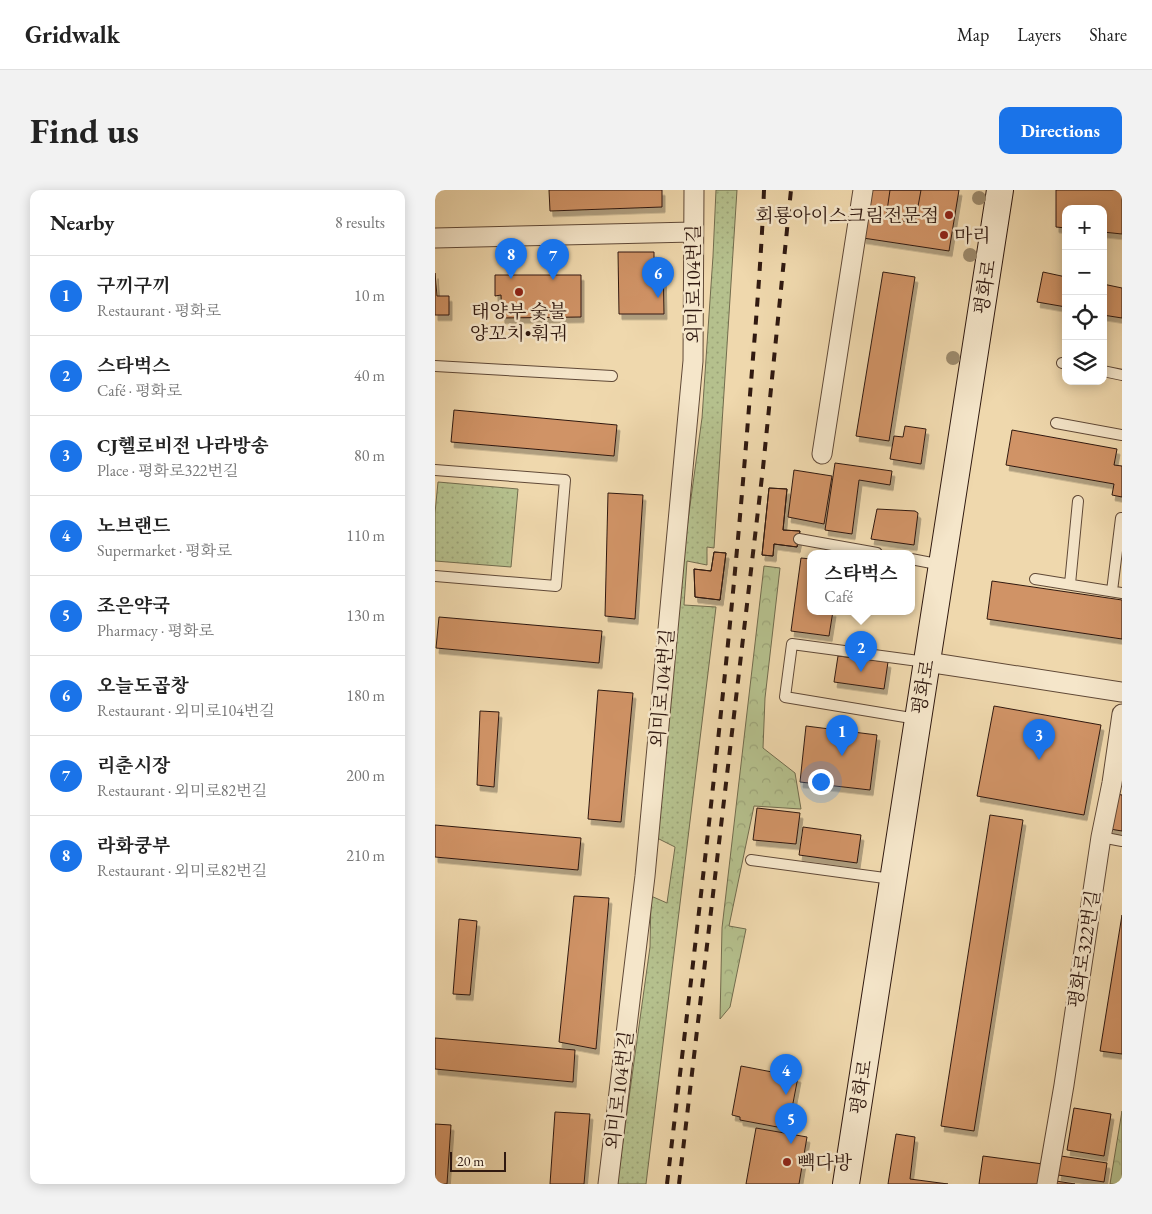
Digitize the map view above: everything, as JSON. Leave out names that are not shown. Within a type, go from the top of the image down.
[{"type":"main road","name":"평화로","points":[[846,1184],[1000,190]]},
{"type":"street","name":"외미로104번길","points":[[608,1184],[645,876],[692,371],[694,190]]},
{"type":"street","points":[[822,454],[863,190]]},
{"type":"street","points":[[435,238],[693,232]]},
{"type":"street","points":[[927,662],[1122,692]]},
{"type":"street","name":"평화로322번길","points":[[1047,1184],[1064,1085],[1101,837],[1117,784],[1121,725]]},
{"type":"lane","points":[[435,366],[612,376]]},
{"type":"lane","points":[[1107,372],[1122,374]]},
{"type":"lane","points":[[1056,423],[1122,435]]},
{"type":"lane","points":[[435,470],[565,480],[556,586],[435,576]]},
{"type":"lane","points":[[1070,584],[1079,501]]},
{"type":"lane","points":[[1035,579],[1117,592],[1121,518]]},
{"type":"lane","points":[[799,539],[860,550]]},
{"type":"lane","points":[[915,560],[942,565]]},
{"type":"lane","points":[[917,718],[785,697],[792,644],[927,662]]},
{"type":"lane","points":[[1101,837],[1122,841]]},
{"type":"lane","points":[[751,860],[893,879]]},
{"type":"green space","points":[[716,190],[737,190],[714,548],[707,547],[707,565],[687,561],[684,605],[716,607],[646,1184],[617,1184],[650,947],[651,896],[667,903],[675,847],[655,837],[685,542],[702,418]]},
{"type":"green space","points":[[438,482],[518,489],[511,567],[435,561],[435,513]]},
{"type":"green space","points":[[764,566],[780,568],[765,698],[763,748],[795,773],[801,809],[754,806],[729,926],[746,929],[730,1007],[720,1019],[722,928]]},
{"type":"green space","points":[[1122,1111],[1122,1184],[1110,1184]]},
{"type":"building","points":[[549,190],[662,190],[662,207],[550,211]]},
{"type":"building","points":[[870,190],[959,190],[949,251],[863,238]]},
{"type":"building","points":[[890,190],[921,190],[915,223],[886,218]]},
{"type":"building","points":[[1056,190],[1122,190],[1122,234],[1107,232],[1107,205],[1062,205],[1062,228],[1056,227]]},
{"type":"building","points":[[618,252],[654,252],[654,259],[663,259],[664,314],[619,314]]},
{"type":"building","points":[[883,272],[915,277],[889,441],[856,436]]},
{"type":"building","points":[[1043,272],[1062,276],[1062,306],[1037,302]]},
{"type":"building","points":[[435,273],[437,296],[449,296],[449,315],[435,315]]},
{"type":"building","points":[[495,275],[581,275],[581,317],[502,318],[501,295],[495,296]]},
{"type":"building","points":[[1107,285],[1122,288],[1122,318],[1107,316]]},
{"type":"building","points":[[454,410],[617,425],[614,456],[451,442]]},
{"type":"building","points":[[905,426],[926,429],[921,464],[890,459],[894,436],[903,437]]},
{"type":"building","points":[[1012,430],[1117,449],[1114,465],[1122,466],[1122,497],[1112,495],[1114,484],[1006,465]]},
{"type":"building","points":[[835,463],[892,471],[890,485],[859,480],[852,534],[825,530]]},
{"type":"building","points":[[794,470],[832,476],[824,524],[788,517]]},
{"type":"building","points":[[769,488],[787,489],[783,530],[800,531],[797,547],[774,544],[773,556],[762,555]]},
{"type":"building","points":[[769,488],[787,489],[783,530],[800,531],[797,547],[774,544],[773,556],[762,555]]},
{"type":"building","points":[[608,493],[643,495],[635,619],[605,616]]},
{"type":"building","points":[[877,509],[915,511],[918,513],[914,545],[871,539]]},
{"type":"building","points":[[714,552],[726,553],[720,600],[695,597],[694,569],[711,571]]},
{"type":"building","points":[[714,552],[726,553],[720,600],[695,597],[694,569],[711,571]]},
{"type":"building","points":[[801,558],[807,559],[807,615],[832,615],[829,636],[791,631]]},
{"type":"building","points":[[992,581],[1122,600],[1122,639],[987,619]]},
{"type":"building","points":[[439,617],[602,631],[599,663],[436,648]]},
{"type":"building","points":[[838,656],[888,662],[884,689],[834,682]]},
{"type":"building","points":[[598,690],[633,693],[621,822],[588,819]]},
{"type":"building","points":[[994,706],[1101,725],[1084,815],[977,796]]},
{"type":"building","points":[[480,711],[499,712],[494,787],[477,785]]},
{"type":"building","points":[[806,726],[877,735],[870,790],[800,782]]},
{"type":"building","points":[[1117,794],[1122,795],[1122,831],[1110,829]]},
{"type":"building","points":[[757,808],[800,813],[796,844],[753,840]]},
{"type":"building","points":[[990,815],[1023,820],[974,1131],[941,1126]]},
{"type":"building","points":[[435,825],[581,838],[578,870],[435,857]]},
{"type":"building","points":[[803,827],[861,835],[857,863],[799,855]]},
{"type":"building","points":[[574,896],[609,898],[596,1049],[559,1042]]},
{"type":"building","points":[[1122,915],[1122,1054],[1100,1051]]},
{"type":"building","points":[[459,919],[477,921],[470,995],[453,994]]},
{"type":"building","points":[[435,1038],[575,1050],[573,1082],[435,1069]]},
{"type":"building","points":[[741,1066],[798,1077],[788,1129],[740,1120],[740,1117],[732,1115]]},
{"type":"building","points":[[1074,1108],[1111,1114],[1104,1156],[1067,1150]]},
{"type":"building","points":[[555,1112],[590,1114],[584,1184],[550,1184]]},
{"type":"building","points":[[435,1124],[451,1125],[447,1184],[435,1184]]},
{"type":"building","points":[[756,1128],[807,1137],[799,1184],[746,1184]]},
{"type":"building","points":[[896,1134],[915,1137],[910,1179],[948,1184],[888,1184]]},
{"type":"building","points":[[983,1156],[1043,1164],[1040,1184],[979,1184]]},
{"type":"building","points":[[1061,1156],[1107,1163],[1104,1182],[1058,1175]]},
{"type":"building","points":[[1056,1181],[1075,1184],[1055,1184]]},
{"type":"railway","points":[[667,1184],[731,612],[755,334],[764,190]]},
{"type":"railway","points":[[679,1184],[763,468],[791,190]]},
{"type":"place","name":"회룡아이스크림전문점","points":[[949,215]]},
{"type":"place","name":"마리","points":[[944,235]]},
{"type":"place","name":"라화쿵부","points":[[511,279]]},
{"type":"place","name":"리춘시장","points":[[553,280]]},
{"type":"place","name":"태양부 숯불 양꼬치•훠궈","points":[[519,292]]},
{"type":"place","name":"오늘도곱창","points":[[658,298]]},
{"type":"place","name":"스타벅스","points":[[861,672]]},
{"type":"place","name":"구끼구끼","points":[[842,756]]},
{"type":"place","name":"CJ헬로비전 나라방송","points":[[1039,760]]},
{"type":"place","name":"노브랜드","points":[[786,1095]]},
{"type":"place","name":"조은약국","points":[[791,1144]]},
{"type":"place","name":"빽다방","points":[[787,1162]]}]
